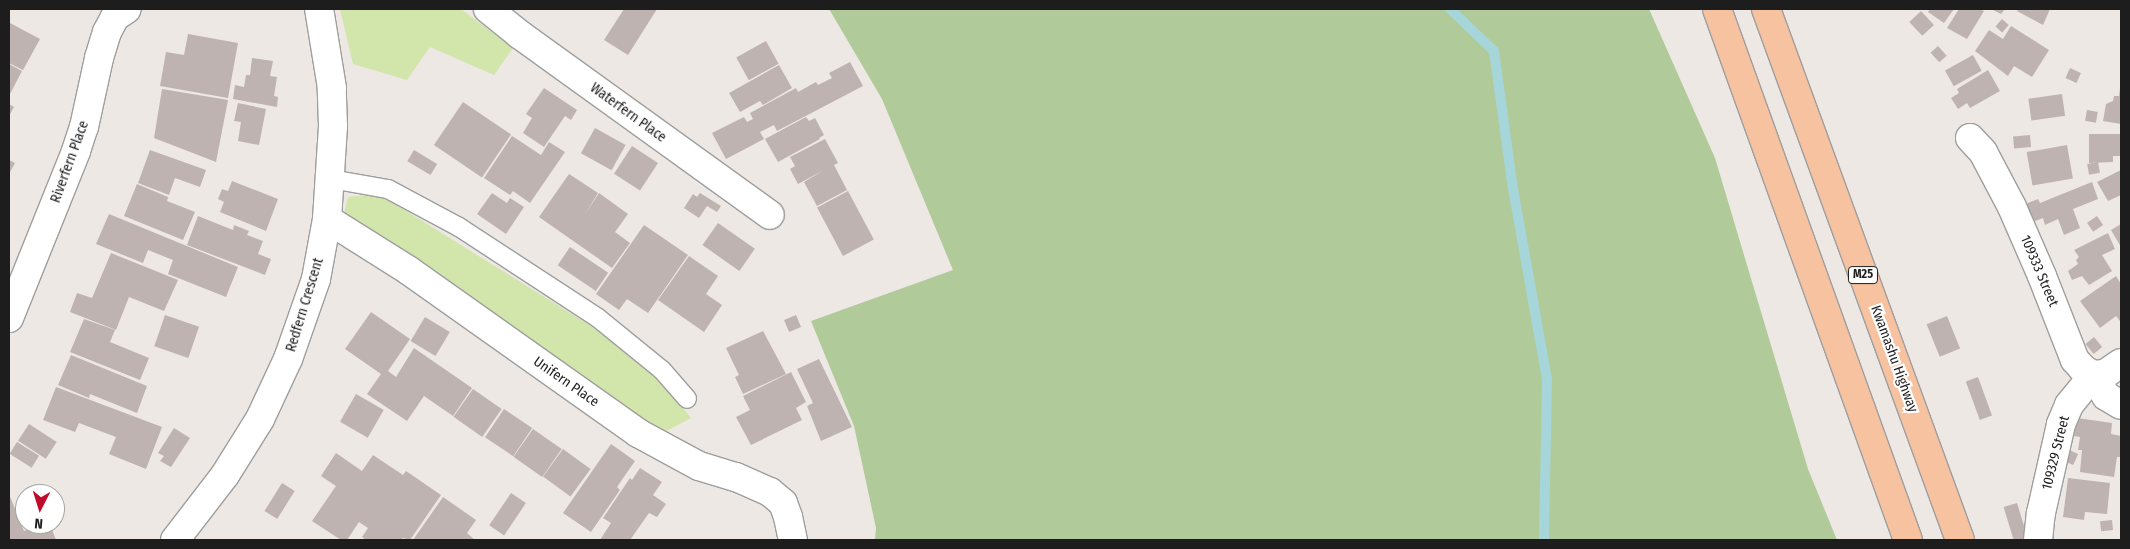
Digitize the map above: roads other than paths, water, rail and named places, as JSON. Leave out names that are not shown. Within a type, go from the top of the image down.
[{"type":"main road","points":[[1717,9],[1908,540]]},
{"type":"main road","name":"Kwamashu Highway","points":[[1766,9],[1960,540]]},
{"type":"street","name":"Riverfern Place","points":[[9,318],[82,135],[99,58],[107,32],[116,17],[127,9]]},
{"type":"street","name":"Redfern Crescent","points":[[187,536],[260,419],[288,359],[316,278],[327,219],[331,179],[332,88],[319,9]]},
{"type":"street","name":"Waterfern Place","points":[[488,9],[527,40],[770,215]]},
{"type":"street","name":"109333 Street","points":[[1970,138],[1983,152],[2012,207],[2075,360],[2083,369],[2094,375]]},
{"type":"street","name":"Unifern Place","points":[[327,219],[408,270],[638,433],[699,466],[736,477],[770,492],[782,503],[788,517],[792,540]]},
{"type":"street","points":[[2121,363],[2106,374],[2094,375],[2106,396],[2121,405]]},
{"type":"street","name":"109329 Street","points":[[2038,540],[2041,513],[2061,424],[2068,404],[2094,375]]},
{"type":"lane","points":[[331,179],[388,189],[459,227],[598,318],[662,370],[687,399]]},
{"type":"waterway","points":[[1450,9],[1494,51],[1512,183],[1547,380],[1544,540]]}]
